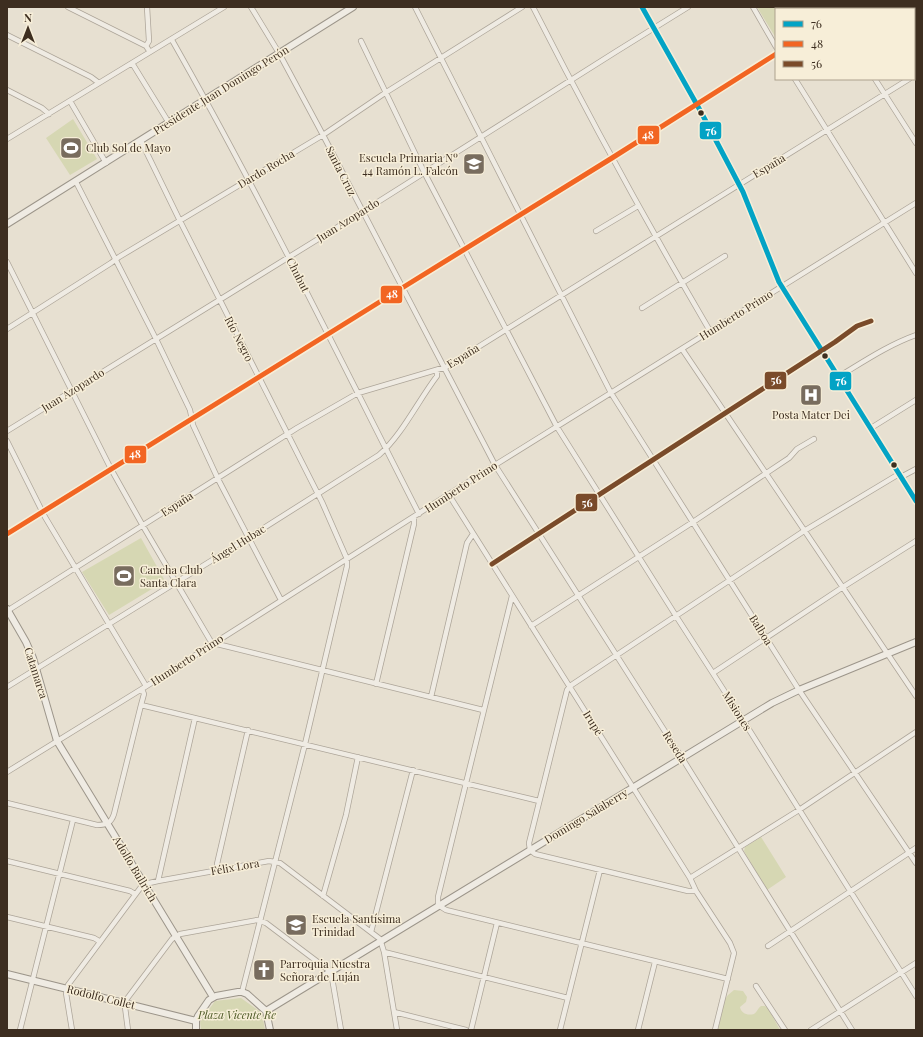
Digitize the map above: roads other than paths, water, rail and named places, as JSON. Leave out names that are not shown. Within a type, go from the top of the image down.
[{"type":"street","points":[[68,7],[146,46],[150,52]]},
{"type":"street","points":[[146,46],[149,41],[147,7]]},
{"type":"street","points":[[7,139],[224,7]]},
{"type":"street","name":"Santa Cruz","points":[[251,7],[279,54],[323,135],[443,368],[495,465]]},
{"type":"street","name":"Presidente Juan Domingo Perón","points":[[7,224],[353,7]]},
{"type":"street","name":"Balboa","points":[[415,7],[482,136],[611,393],[799,690],[916,864]]},
{"type":"street","name":"Dardo Rocha","points":[[7,329],[115,260],[323,135],[385,93],[522,7]]},
{"type":"street","points":[[533,7],[570,81],[638,206],[710,331]]},
{"type":"street","points":[[642,7],[739,184],[781,287],[916,501]]},
{"type":"street","name":"Juan Azopardo","points":[[7,431],[362,212],[688,7]]},
{"type":"street","points":[[753,7],[775,45]]},
{"type":"street","points":[[7,35],[99,83]]},
{"type":"street","name":"Chubut","points":[[172,40],[206,100],[289,256],[419,514]]},
{"type":"street","name":"Misiones","points":[[361,41],[424,172],[505,330],[557,427],[916,996]]},
{"type":"street","points":[[7,534],[521,215],[775,55]]},
{"type":"street","points":[[132,63],[169,123]]},
{"type":"street","points":[[796,80],[916,272]]},
{"type":"street","points":[[876,80],[916,143]]},
{"type":"street","name":"España","points":[[7,610],[287,435],[358,393],[443,368],[907,80]]},
{"type":"street","points":[[7,90],[42,108],[49,114]]},
{"type":"street","points":[[70,101],[106,163]]},
{"type":"street","name":"Río Negro","points":[[141,141],[287,435],[318,494],[347,559]]},
{"type":"street","points":[[76,182],[156,338],[190,410],[192,425],[218,479],[281,600]]},
{"type":"street","name":"Humberto Primo","points":[[7,772],[142,689],[495,465],[916,203]]},
{"type":"street","points":[[596,231],[638,206]]},
{"type":"street","points":[[642,308],[725,256]]},
{"type":"street","points":[[7,262],[111,469],[175,582],[213,643],[483,710]]},
{"type":"street","points":[[492,564],[821,351],[857,326],[871,320]]},
{"type":"street","points":[[838,377],[899,341],[916,336]]},
{"type":"street","points":[[682,349],[916,696]]},
{"type":"street","name":"Ángel Hubac","points":[[7,687],[379,455],[386,449],[437,376],[437,370]]},
{"type":"street","points":[[871,428],[916,400]]},
{"type":"street","points":[[531,626],[693,522],[814,439]]},
{"type":"street","points":[[7,442],[43,512],[146,686]]},
{"type":"street","name":"Reseda","points":[[495,465],[617,655],[852,1030]]},
{"type":"street","points":[[696,891],[688,891],[535,854],[530,850],[529,843],[565,695],[570,686],[804,531],[900,475],[916,469]]},
{"type":"street","name":"Irupé","points":[[449,495],[730,943],[734,953],[728,979]]},
{"type":"street","points":[[376,684],[414,524],[414,517]]},
{"type":"street","points":[[430,697],[467,543],[473,534]]},
{"type":"street","points":[[713,673],[843,587],[916,541]]},
{"type":"street","points":[[242,992],[305,744],[347,566],[347,559]]},
{"type":"street","points":[[512,596],[465,783],[438,898],[438,905],[446,910],[728,979],[715,1030]]},
{"type":"street","name":"Catamarca","points":[[7,610],[26,642],[36,669],[57,741]]},
{"type":"street","name":"Domingo Salaberry","points":[[266,1012],[438,905],[777,700],[916,642]]},
{"type":"street","points":[[7,803],[97,825],[108,824],[114,814],[144,694],[142,689]]},
{"type":"street","points":[[141,705],[539,801]]},
{"type":"street","points":[[158,881],[195,718]]},
{"type":"street","points":[[217,870],[217,864],[248,730]]},
{"type":"street","points":[[690,878],[799,810],[916,732]]},
{"type":"street","name":"Adolfo Bullrich","points":[[57,741],[213,997]]},
{"type":"street","points":[[323,896],[346,815],[358,757]]},
{"type":"street","points":[[371,932],[413,770]]},
{"type":"street","points":[[20,1030],[73,820]]},
{"type":"street","points":[[768,946],[916,848]]},
{"type":"street","points":[[7,861],[130,891],[135,894]]},
{"type":"street","name":"Félix Lora","points":[[145,884],[217,870],[275,861],[280,863],[381,941]]},
{"type":"street","points":[[560,1030],[600,870]]},
{"type":"street","points":[[72,1030],[66,989],[99,941],[135,894],[145,884]]},
{"type":"street","points":[[7,917],[94,938],[99,941]]},
{"type":"street","points":[[128,1030],[126,1000],[172,939],[180,934],[260,920],[331,972],[341,1030]]},
{"type":"street","points":[[471,1030],[497,922]]},
{"type":"street","points":[[381,941],[397,1030]]},
{"type":"street","points":[[384,952],[568,998]]},
{"type":"street","points":[[638,1030],[655,962]]},
{"type":"street","points":[[811,1030],[916,963]]},
{"type":"street","name":"Rodolfo Collet","points":[[7,974],[196,1021]]},
{"type":"street","points":[[756,986],[785,1030]]},
{"type":"street","points":[[196,1030],[196,1021],[205,1006],[213,997],[242,992],[247,994],[266,1012],[270,1030]]},
{"type":"street","points":[[394,1012],[466,1030]]},
{"type":"place","name":"Club Sol de Mayo","points":[[71,148]]},
{"type":"place","name":"Escuela Primaria Nº 44 Ramón L. Falcón","points":[[474,164]]},
{"type":"place","name":"Posta Mater Dei","points":[[811,395]]},
{"type":"place","name":"Cancha Club Santa Clara","points":[[124,576]]},
{"type":"place","name":"Escuela Santísima Trinidad","points":[[296,925]]},
{"type":"place","name":"Parroquia Nuestra Señora de Luján","points":[[264,970]]},
{"type":"park label","name":"Plaza Vicente Re","points":[[237,1015]]}]
